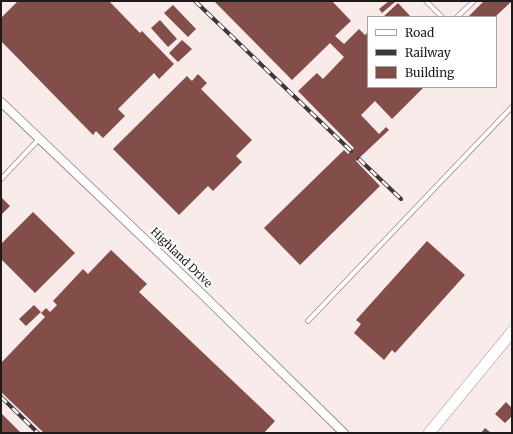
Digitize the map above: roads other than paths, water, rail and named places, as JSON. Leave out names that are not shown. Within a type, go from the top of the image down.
[{"type":"main road","points":[[429,433],[512,332]]},
{"type":"street","name":"Highland Drive","points":[[1,102],[207,298],[344,433]]},
{"type":"lane","points":[[426,1],[441,16]]},
{"type":"lane","points":[[459,16],[474,1]]},
{"type":"lane","points":[[308,321],[512,107]]},
{"type":"lane","points":[[1,179],[40,138]]},
{"type":"railway","points":[[195,1],[351,151]]},
{"type":"railway","points":[[359,159],[401,199]]},
{"type":"railway","points":[[1,397],[38,433]]}]
